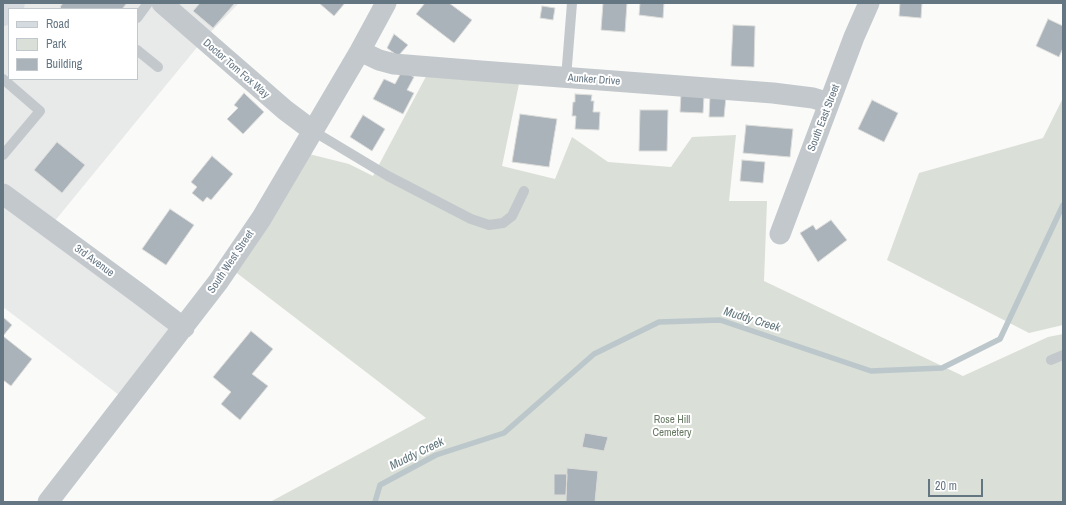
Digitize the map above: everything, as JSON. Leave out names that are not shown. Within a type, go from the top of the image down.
[{"type":"street","name":"Doctor Tom Fox Way","points":[[162,3],[285,110],[313,131]]},
{"type":"street","name":"South West Street","points":[[48,502],[184,328],[218,282],[261,219],[360,51],[386,3]]},
{"type":"street","name":"South East Street","points":[[780,234],[868,3]]},
{"type":"street","name":"Aunker Drive","points":[[360,51],[379,60],[394,64],[773,93],[813,98],[829,103]]},
{"type":"street","name":"3rd Avenue","points":[[3,194],[184,328]]},
{"type":"lane","points":[[138,17],[148,3]]},
{"type":"lane","points":[[566,78],[572,3]]},
{"type":"lane","points":[[138,51],[158,67]]},
{"type":"lane","points":[[3,79],[40,111],[3,155]]},
{"type":"lane","points":[[313,131],[388,176],[471,219],[489,226],[503,223],[512,216],[524,191]]},
{"type":"lane","points":[[1050,360],[1063,355]]},
{"type":"shaded area","points":[[3,3],[239,3],[203,40],[49,228],[184,328],[127,401],[3,307]]},
{"type":"green space","name":"Rose Hill Cemetery","points":[[431,67],[521,74],[502,166],[555,179],[572,137],[608,162],[671,167],[692,137],[736,135],[729,201],[767,201],[764,281],[963,376],[1048,337],[1063,334],[1063,502],[270,502],[426,418],[229,267],[301,152],[349,164],[373,176]]},
{"type":"green space","points":[[1063,98],[1063,325],[1029,333],[887,260],[919,173],[1043,138]]},
{"type":"building","points":[[63,3],[127,3],[123,8],[60,7]]},
{"type":"building","points":[[200,3],[235,3],[213,28],[193,11]]},
{"type":"building","points":[[319,3],[345,3],[334,16]]},
{"type":"building","points":[[425,3],[449,3],[472,20],[454,43],[416,14]]},
{"type":"building","points":[[603,3],[627,3],[625,32],[601,30]]},
{"type":"building","points":[[640,3],[664,3],[663,18],[639,15]]},
{"type":"building","points":[[900,3],[922,3],[921,18],[899,16]]},
{"type":"building","points":[[542,6],[555,8],[553,20],[540,18]]},
{"type":"building","points":[[1048,19],[1063,26],[1063,48],[1059,57],[1036,46]]},
{"type":"building","points":[[733,25],[755,26],[754,67],[731,66]]},
{"type":"building","points":[[394,34],[408,45],[398,56],[387,48]]},
{"type":"building","points":[[402,71],[414,77],[407,90],[414,93],[403,114],[373,99],[384,79],[395,84]]},
{"type":"building","points":[[244,93],[264,112],[243,134],[227,119],[238,108],[234,105]]},
{"type":"building","points":[[575,94],[592,95],[591,101],[594,101],[593,112],[600,112],[599,130],[575,129],[576,116],[572,116]]},
{"type":"building","points":[[681,94],[704,96],[703,113],[680,112]]},
{"type":"building","points":[[710,96],[726,97],[724,117],[709,117]]},
{"type":"building","points":[[872,100],[898,113],[884,142],[858,129]]},
{"type":"building","points":[[640,110],[668,110],[667,151],[639,151]]},
{"type":"building","points":[[520,114],[557,119],[549,167],[512,162]]},
{"type":"building","points":[[363,115],[385,129],[372,151],[350,137]]},
{"type":"building","points":[[746,125],[793,129],[790,157],[743,153]]},
{"type":"building","points":[[57,142],[85,165],[62,193],[34,170]]},
{"type":"building","points":[[212,156],[233,174],[211,200],[207,197],[203,202],[192,193],[197,187],[191,182]]},
{"type":"building","points":[[742,160],[765,162],[763,183],[740,181]]},
{"type":"building","points":[[170,209],[194,225],[166,265],[142,249]]},
{"type":"building","points":[[831,220],[847,240],[818,262],[800,233],[813,225],[816,230]]},
{"type":"building","points":[[3,317],[12,325],[3,336]]},
{"type":"building","points":[[251,331],[273,349],[252,374],[268,386],[240,420],[221,404],[231,392],[213,377]]},
{"type":"building","points":[[3,336],[32,359],[11,386],[3,380]]},
{"type":"building","points":[[585,433],[608,437],[604,451],[582,447]]},
{"type":"building","points":[[567,468],[598,471],[595,502],[566,502]]},
{"type":"building","points":[[554,474],[567,474],[566,495],[554,495]]},
{"type":"waterway","name":"Muddy Creek","points":[[375,502],[380,485],[436,455],[504,433],[594,354],[659,322],[720,320],[871,371],[942,368],[1000,339],[1063,205]]}]
